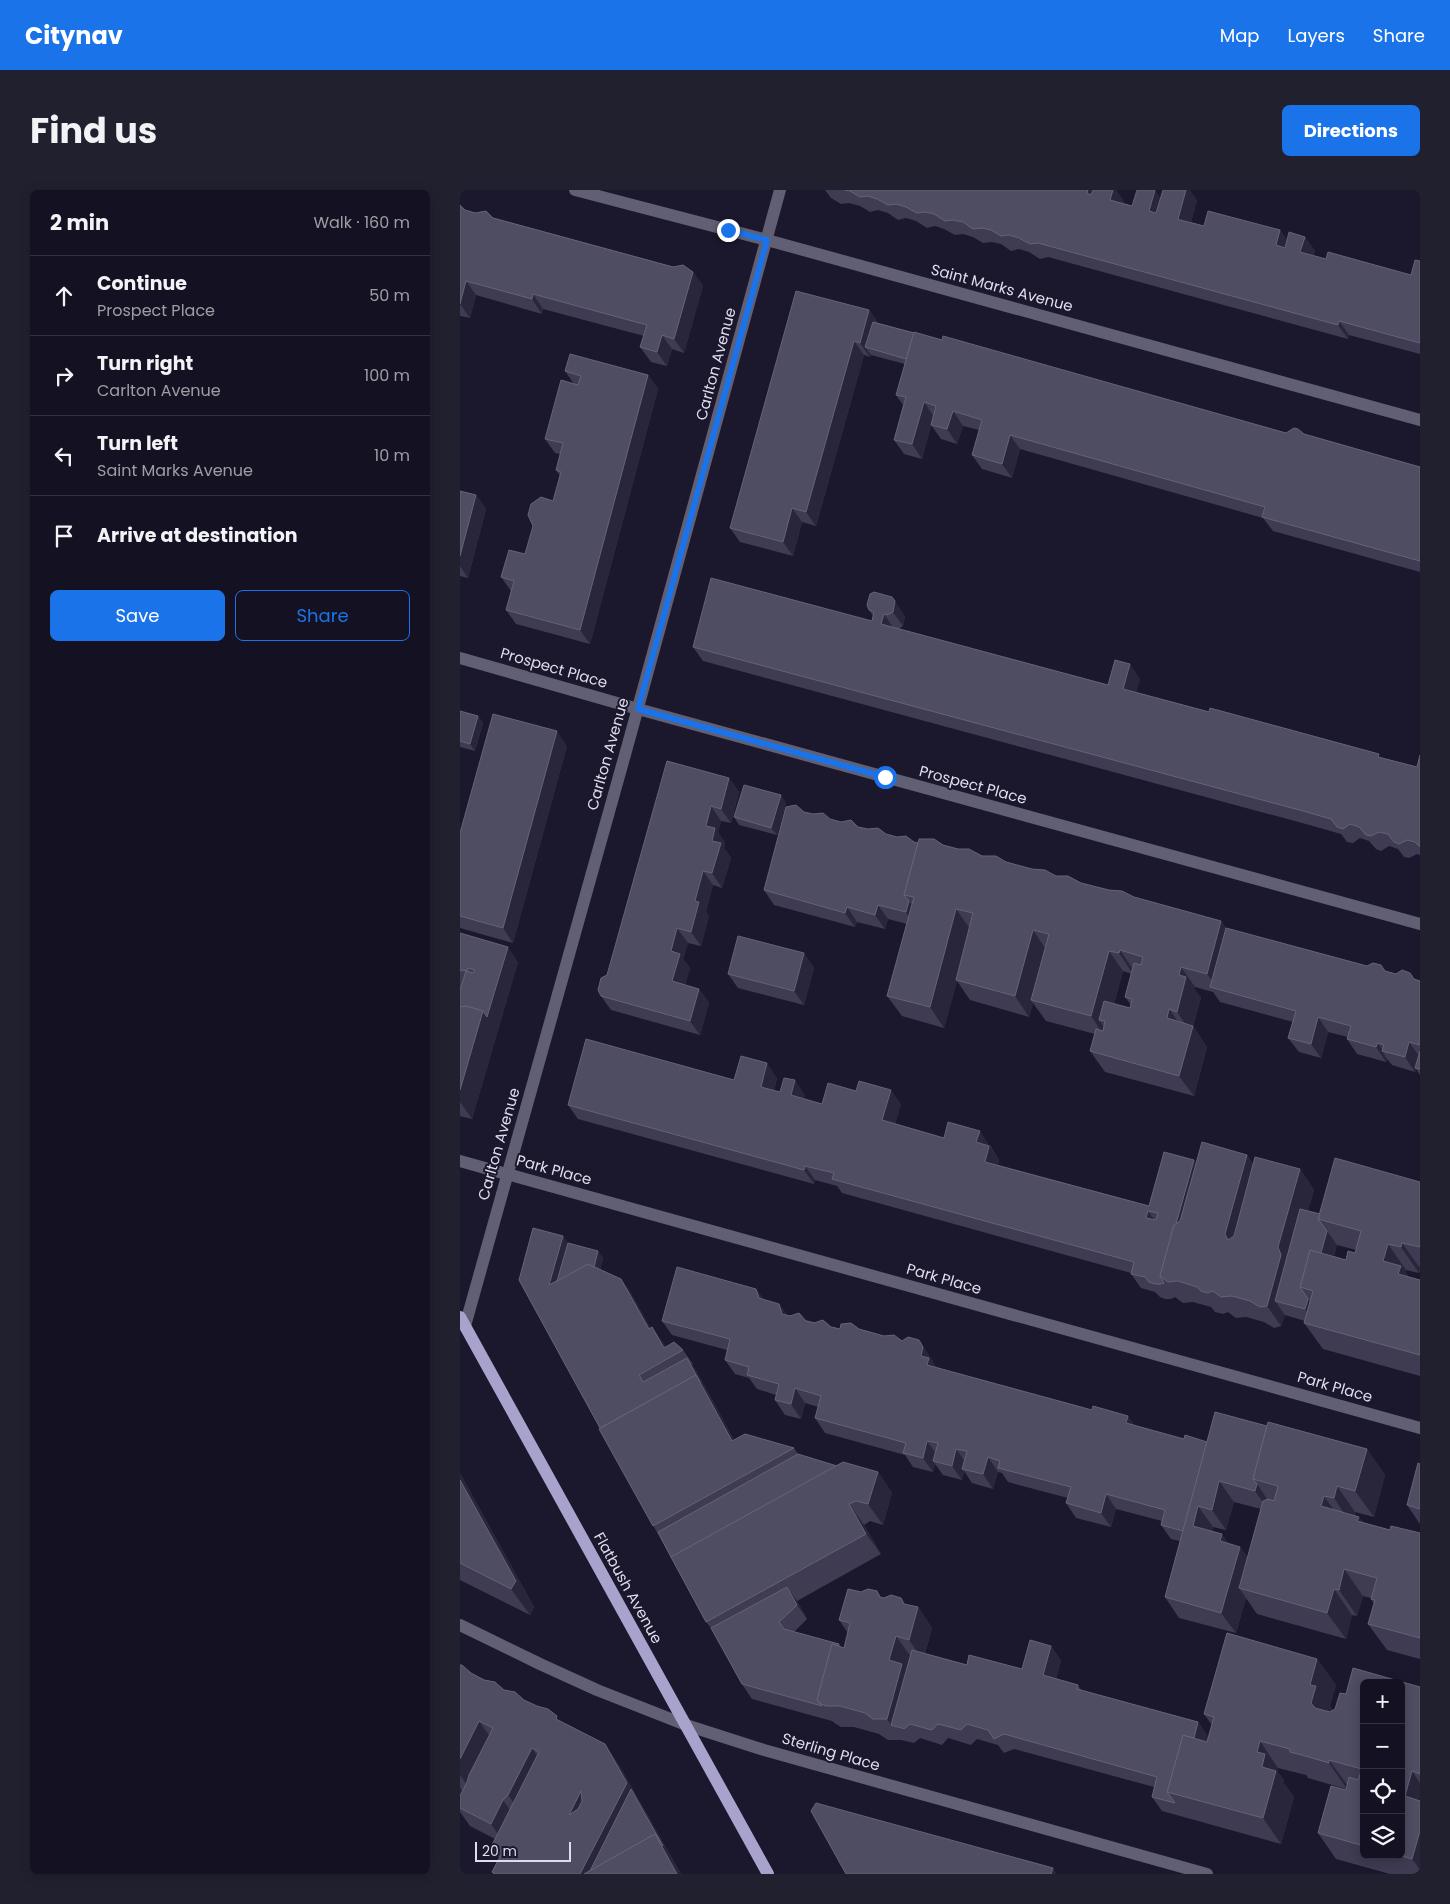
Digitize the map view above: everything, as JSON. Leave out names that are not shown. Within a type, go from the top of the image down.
[{"type":"main road","name":"Flatbush Avenue","points":[[462,1322],[768,1874]]},
{"type":"street","name":"Saint Marks Avenue","points":[[575,190],[767,240],[1420,420]]},
{"type":"street","name":"Carlton Avenue","points":[[462,1322],[508,1174],[780,190]]},
{"type":"street","name":"Prospect Place","points":[[460,658],[638,709],[1420,924]]},
{"type":"street","name":"Park Place","points":[[460,1161],[1420,1428]]},
{"type":"street","name":"Sterling Place","points":[[460,1625],[597,1690],[686,1725],[774,1753],[1207,1874]]},
{"type":"building","points":[[845,190],[1088,190],[1087,193],[1091,195],[1093,190],[1113,190],[1110,200],[1132,206],[1137,190],[1155,190],[1149,211],[1156,213],[1163,190],[1186,190],[1178,219],[1180,220],[1204,226],[1208,211],[1280,230],[1276,245],[1285,248],[1289,232],[1305,237],[1300,252],[1326,259],[1328,252],[1411,275],[1415,260],[1420,261],[1420,343],[1339,321],[1338,325],[1038,243],[1030,244],[1009,235],[1001,236],[991,230],[973,229],[963,222],[945,221],[934,214],[917,213],[906,207],[896,204],[888,205],[877,199],[868,196],[860,197]]},
{"type":"building","points":[[460,205],[465,210],[475,213],[486,211],[493,218],[673,267],[683,265],[693,272],[674,339],[662,335],[657,352],[640,347],[647,325],[533,294],[532,299],[466,281],[460,304]]},
{"type":"building","points":[[796,291],[869,310],[860,343],[854,341],[806,512],[792,508],[783,542],[730,528]]},
{"type":"building","points":[[873,322],[914,333],[906,359],[865,347]]},
{"type":"building","points":[[914,332],[942,340],[943,336],[1286,433],[1294,428],[1298,429],[1304,434],[1420,467],[1420,561],[1262,517],[1265,507],[1010,435],[1002,464],[972,455],[982,420],[953,411],[947,429],[931,425],[936,406],[924,402],[912,444],[894,440],[906,397],[896,395]]},
{"type":"building","points":[[570,354],[648,375],[580,630],[506,610],[514,581],[501,577],[509,550],[525,554],[533,526],[528,515],[531,504],[541,497],[553,501],[561,472],[556,470],[563,443],[545,439],[561,380],[578,385],[581,376],[565,371]]},
{"type":"building","points":[[460,491],[476,495],[460,556]]},
{"type":"building","points":[[711,578],[872,621],[874,612],[869,610],[867,605],[870,594],[874,592],[892,597],[895,601],[893,612],[887,615],[884,614],[881,624],[1108,685],[1115,660],[1130,664],[1123,689],[1209,712],[1210,708],[1379,754],[1378,757],[1417,767],[1420,755],[1420,847],[1415,842],[1407,840],[1399,844],[1394,842],[1388,834],[1379,832],[1371,836],[1366,835],[1359,827],[1350,824],[1343,829],[1337,827],[1331,819],[1303,811],[693,647]]},
{"type":"building","points":[[460,711],[478,716],[470,744],[460,741]]},
{"type":"building","points":[[493,714],[557,731],[503,928],[460,916],[460,833]]},
{"type":"building","points":[[667,761],[729,778],[721,809],[711,806],[706,826],[715,828],[712,841],[721,843],[712,873],[703,871],[695,901],[699,902],[691,932],[677,928],[671,951],[680,954],[672,981],[699,989],[690,1021],[601,996],[598,990],[601,978],[607,975]]},
{"type":"building","points":[[744,785],[781,795],[771,828],[734,817]]},
{"type":"building","points":[[796,805],[804,812],[813,814],[823,813],[830,819],[841,822],[851,820],[858,827],[878,828],[886,834],[897,837],[906,836],[918,843],[904,895],[909,901],[906,912],[878,905],[875,915],[847,907],[845,913],[764,890],[786,807]]},
{"type":"building","points":[[919,839],[934,839],[943,845],[958,849],[969,849],[982,856],[996,856],[1006,862],[1032,869],[1045,870],[1056,876],[1068,876],[1081,883],[1109,890],[1122,891],[1134,897],[1221,921],[1207,974],[1181,967],[1179,975],[1186,977],[1177,1012],[1169,1009],[1167,1018],[1193,1026],[1179,1076],[1090,1051],[1096,1029],[1103,1031],[1105,1021],[1099,1020],[1104,1001],[1130,1008],[1132,999],[1125,997],[1134,963],[1141,965],[1143,957],[1120,950],[1119,953],[1109,951],[1091,1016],[1031,1000],[1049,934],[1033,930],[1015,996],[956,980],[973,913],[956,909],[930,1007],[887,996],[914,897],[904,895]]},
{"type":"building","points":[[1226,928],[1367,966],[1373,963],[1381,965],[1385,971],[1396,974],[1402,970],[1410,973],[1414,979],[1420,981],[1420,1045],[1409,1042],[1405,1057],[1382,1051],[1384,1045],[1378,1043],[1376,1047],[1347,1039],[1351,1026],[1318,1017],[1311,1044],[1288,1038],[1296,1011],[1210,987]]},
{"type":"building","points":[[460,933],[508,947],[487,1017],[483,1011],[466,1006],[460,1007],[460,990],[466,971],[473,973],[475,970],[468,968],[467,971],[462,970],[460,971]]},
{"type":"building","points":[[738,936],[804,953],[794,991],[728,974]]},
{"type":"building","points":[[466,1006],[483,1011],[460,1090],[460,1007]]},
{"type":"building","points":[[586,1039],[734,1080],[741,1056],[767,1063],[761,1087],[780,1092],[784,1078],[795,1080],[791,1095],[822,1104],[828,1083],[856,1091],[859,1081],[891,1090],[882,1120],[944,1138],[948,1122],[980,1131],[976,1142],[989,1146],[985,1162],[1149,1206],[1164,1152],[1194,1160],[1160,1276],[1164,1283],[1155,1284],[1149,1282],[1145,1277],[1131,1274],[1134,1262],[832,1179],[834,1173],[805,1166],[804,1170],[568,1105]],"holes":[[[1148,1211],[1158,1213],[1156,1220],[1146,1218]]]},
{"type":"building","points":[[1420,1051],[1420,1069],[1415,1068]]},
{"type":"building","points":[[1202,1142],[1247,1155],[1225,1234],[1228,1240],[1234,1236],[1255,1157],[1300,1169],[1278,1247],[1281,1255],[1267,1306],[1260,1307],[1250,1301],[1232,1296],[1221,1297],[1213,1291],[1208,1293],[1201,1291],[1197,1287],[1178,1281],[1168,1282],[1160,1276],[1174,1225],[1180,1221]]},
{"type":"building","points":[[1335,1158],[1420,1182],[1420,1247],[1402,1243],[1401,1247],[1388,1244],[1383,1261],[1401,1266],[1398,1274],[1420,1280],[1420,1355],[1304,1323],[1313,1291],[1300,1287],[1310,1250],[1346,1260],[1348,1251],[1355,1253],[1361,1231],[1318,1219]]},
{"type":"building","points":[[1300,1209],[1320,1214],[1318,1219],[1327,1231],[1321,1253],[1310,1250],[1300,1287],[1308,1299],[1305,1309],[1275,1301]]},
{"type":"building","points":[[533,1228],[563,1236],[549,1285],[588,1264],[621,1279],[649,1329],[652,1327],[664,1348],[674,1342],[683,1350],[639,1375],[643,1382],[687,1358],[700,1382],[696,1375],[600,1428],[519,1280]]},
{"type":"building","points":[[568,1243],[598,1251],[594,1267],[588,1264],[557,1281]]},
{"type":"building","points":[[677,1267],[756,1289],[759,1298],[779,1304],[782,1314],[790,1316],[799,1313],[806,1321],[814,1323],[823,1320],[831,1327],[840,1329],[841,1324],[851,1323],[859,1329],[884,1336],[894,1335],[902,1341],[908,1337],[919,1340],[923,1347],[921,1356],[929,1358],[927,1365],[1092,1410],[1093,1406],[1128,1416],[1126,1423],[1184,1439],[1185,1435],[1207,1442],[1183,1531],[1161,1525],[1165,1510],[1106,1494],[1101,1513],[1066,1503],[1071,1487],[998,1468],[1000,1461],[988,1457],[983,1474],[962,1469],[967,1451],[956,1449],[952,1466],[933,1461],[938,1443],[927,1441],[923,1458],[903,1453],[906,1443],[815,1418],[821,1396],[795,1388],[791,1404],[775,1400],[779,1384],[747,1375],[749,1367],[725,1360],[730,1339],[662,1321]]},
{"type":"building","points":[[696,1375],[732,1441],[745,1434],[794,1448],[653,1526],[599,1429]]},
{"type":"building","points":[[1215,1412],[1267,1426],[1253,1479],[1257,1484],[1255,1491],[1219,1481],[1212,1510],[1198,1506],[1193,1526],[1222,1534],[1220,1541],[1240,1547],[1221,1613],[1165,1597]]},
{"type":"building","points":[[1268,1422],[1367,1449],[1355,1491],[1337,1486],[1334,1498],[1324,1496],[1321,1506],[1359,1517],[1357,1521],[1390,1530],[1391,1526],[1420,1533],[1420,1638],[1368,1624],[1375,1600],[1371,1599],[1377,1578],[1344,1569],[1339,1590],[1334,1589],[1327,1613],[1239,1588],[1263,1501],[1268,1499],[1274,1501],[1278,1486],[1253,1479]]},
{"type":"building","points":[[798,1454],[837,1466],[671,1557],[658,1532]]},
{"type":"building","points":[[843,1462],[878,1472],[868,1504],[856,1501],[849,1504],[866,1534],[706,1622],[671,1557]]},
{"type":"building","points":[[1418,1463],[1420,1464],[1420,1509],[1407,1505]]},
{"type":"building","points":[[460,1480],[516,1581],[511,1589],[460,1563]]},
{"type":"building","points":[[787,1587],[797,1605],[779,1622],[784,1629],[839,1644],[838,1646],[832,1644],[817,1700],[822,1706],[742,1684],[711,1628]]},
{"type":"building","points":[[848,1589],[861,1592],[868,1589],[877,1591],[880,1597],[884,1598],[891,1595],[901,1598],[904,1604],[918,1607],[909,1640],[896,1636],[889,1660],[902,1664],[887,1719],[873,1719],[865,1713],[840,1706],[826,1706],[817,1700],[832,1644],[844,1648],[850,1623],[839,1620]]},
{"type":"building","points":[[1227,1633],[1317,1659],[1310,1685],[1316,1686],[1311,1703],[1315,1708],[1330,1712],[1335,1709],[1340,1693],[1346,1694],[1353,1668],[1392,1679],[1360,1679],[1360,1768],[1329,1760],[1329,1763],[1260,1741],[1257,1752],[1265,1754],[1262,1767],[1276,1771],[1263,1818],[1167,1792],[1183,1735],[1207,1742],[1214,1717],[1204,1714]]},
{"type":"building","points":[[1030,1640],[1051,1646],[1043,1675],[1078,1685],[1077,1689],[1198,1722],[1194,1738],[1183,1735],[1167,1792],[1175,1803],[1152,1797],[1157,1777],[1004,1734],[994,1739],[988,1730],[967,1724],[961,1730],[938,1724],[932,1730],[910,1724],[904,1729],[891,1725],[912,1650],[967,1665],[969,1655],[1022,1669]]},
{"type":"building","points":[[460,1665],[462,1665],[471,1673],[484,1680],[495,1682],[504,1690],[515,1692],[524,1700],[548,1709],[557,1716],[556,1719],[605,1744],[627,1783],[580,1874],[495,1874],[492,1872],[502,1853],[491,1847],[539,1752],[532,1748],[491,1824],[460,1808],[460,1796],[493,1728],[479,1721],[460,1759]],"holes":[[[581,1791],[582,1801],[578,1809],[569,1815]]]},
{"type":"building","points":[[1405,1683],[1420,1687],[1420,1774],[1412,1771],[1405,1796]]},
{"type":"building","points":[[1360,1774],[1360,1845],[1318,1833],[1331,1786],[1346,1790],[1349,1777],[1358,1780]]},
{"type":"building","points":[[631,1789],[663,1846],[655,1834],[590,1871]]},
{"type":"building","points":[[1405,1796],[1420,1801],[1420,1831],[1412,1859],[1405,1857]]},
{"type":"building","points":[[816,1803],[1053,1868],[1051,1874],[846,1874],[811,1811]]},
{"type":"building","points":[[655,1834],[677,1874],[584,1874]]},
{"type":"route","points":[[728,230],[767,240],[638,709],[885,777]]}]
